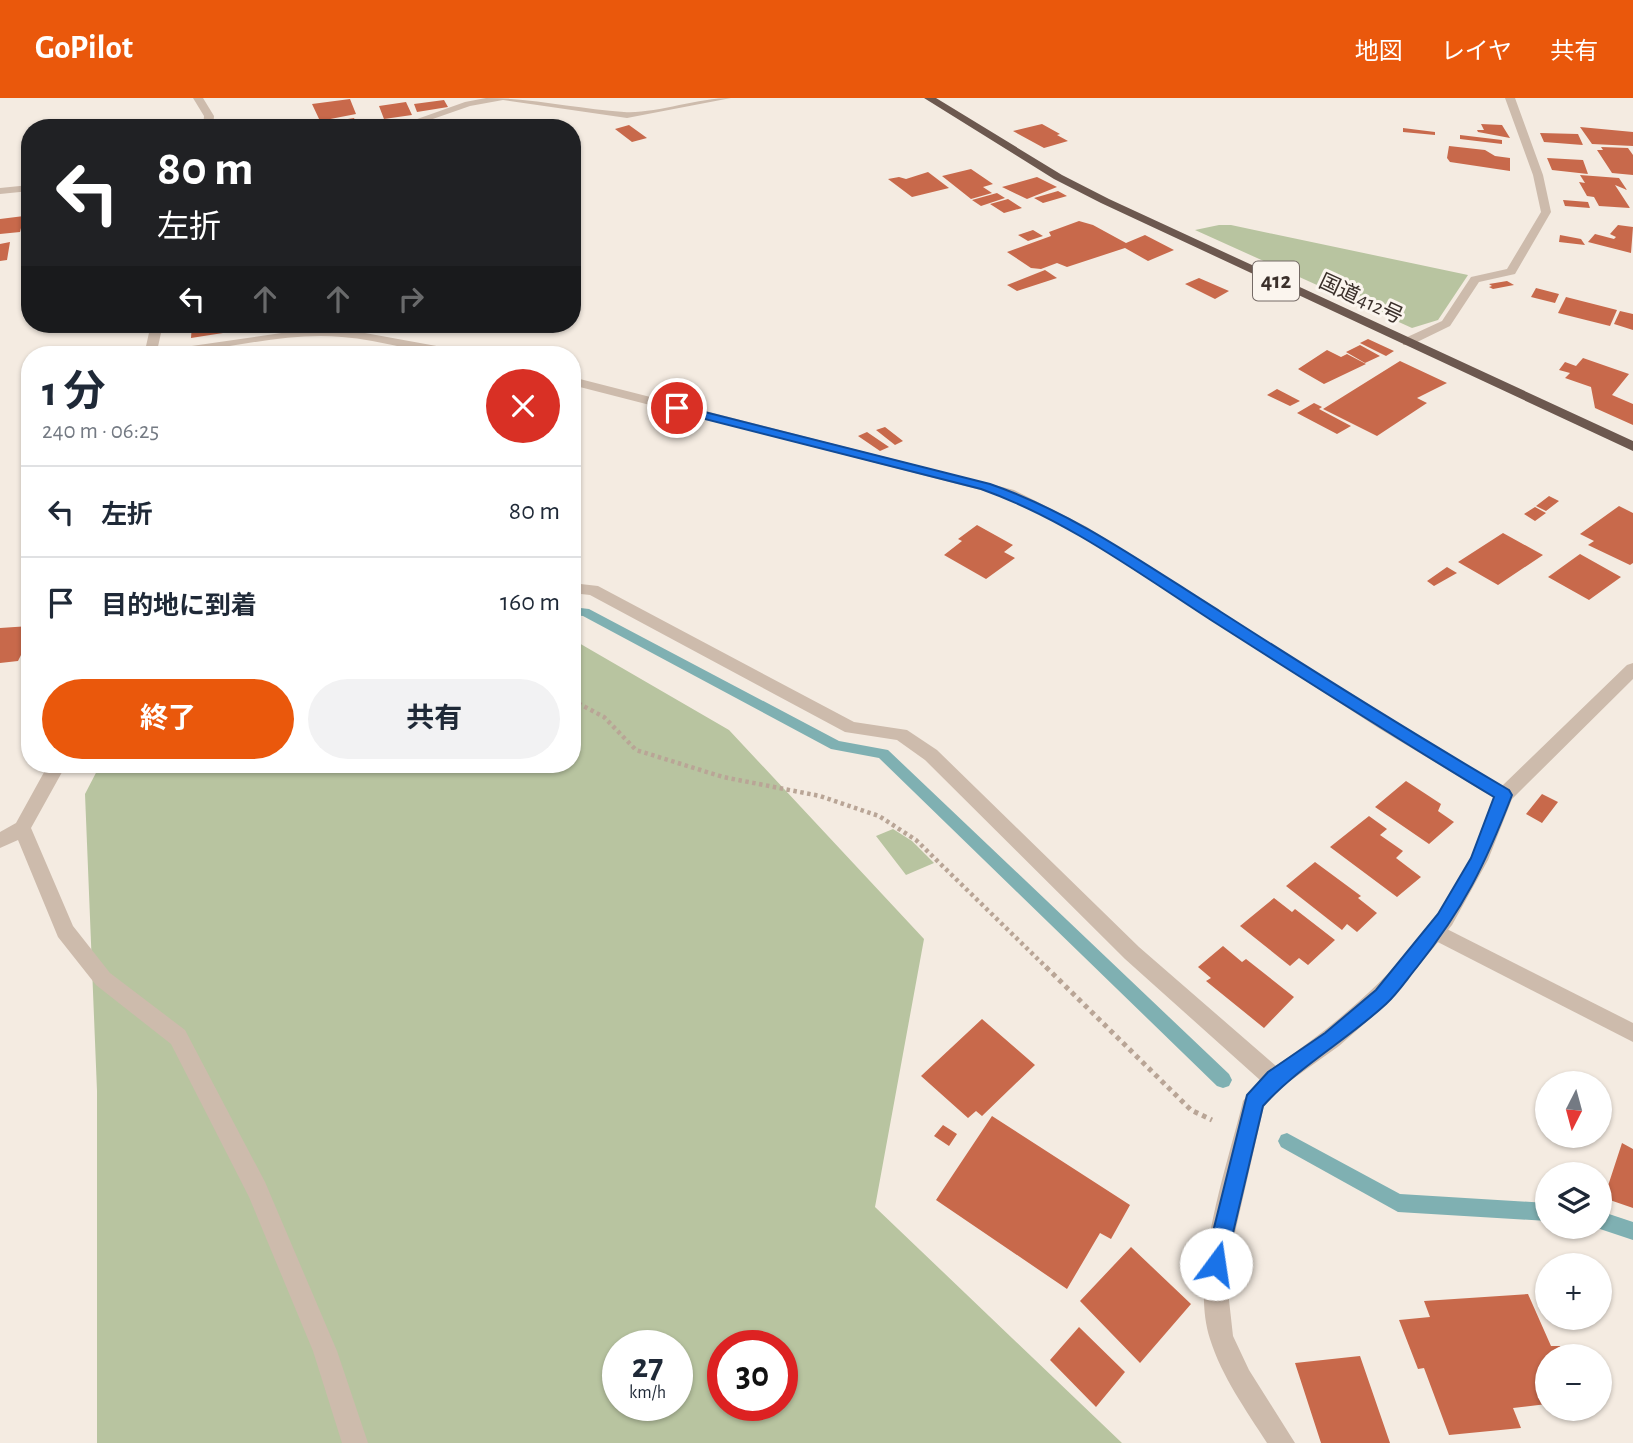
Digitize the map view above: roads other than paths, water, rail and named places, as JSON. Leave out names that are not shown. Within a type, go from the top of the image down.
[{"type":"highway","name":"国道412号","points":[[929,98],[1058,177],[1105,201],[1633,447]]},
{"type":"street","points":[[198,98],[209,119]]},
{"type":"street","points":[[424,119],[468,104],[502,98],[627,115],[726,98]]},
{"type":"street","points":[[1407,342],[1446,323],[1475,279],[1511,272],[1546,212],[1538,175],[1510,98]]},
{"type":"street","points":[[0,191],[21,189]]},
{"type":"street","points":[[216,346],[309,333],[343,333],[414,346]]},
{"type":"street","points":[[581,383],[1009,493],[1082,530],[1374,718],[1503,795]]},
{"type":"street","points":[[581,589],[593,590],[851,728],[901,734],[931,755],[1132,953],[1275,1079]]},
{"type":"street","points":[[1282,1443],[1240,1378],[1221,1337],[1216,1264],[1254,1101],[1275,1079],[1332,1039],[1382,996],[1435,931],[1479,860],[1503,795],[1633,669]]},
{"type":"street","points":[[0,841],[22,828],[53,773]]},
{"type":"street","points":[[22,828],[65,931],[103,979],[178,1037],[257,1190],[325,1351],[355,1443]]},
{"type":"street","points":[[1435,931],[1633,1033]]},
{"type":"waterway","points":[[581,612],[836,745],[883,754],[1223,1080]]},
{"type":"waterway","points":[[1287,1141],[1398,1203],[1535,1211]]},
{"type":"waterway","points":[[1612,1224],[1633,1231]]}]
